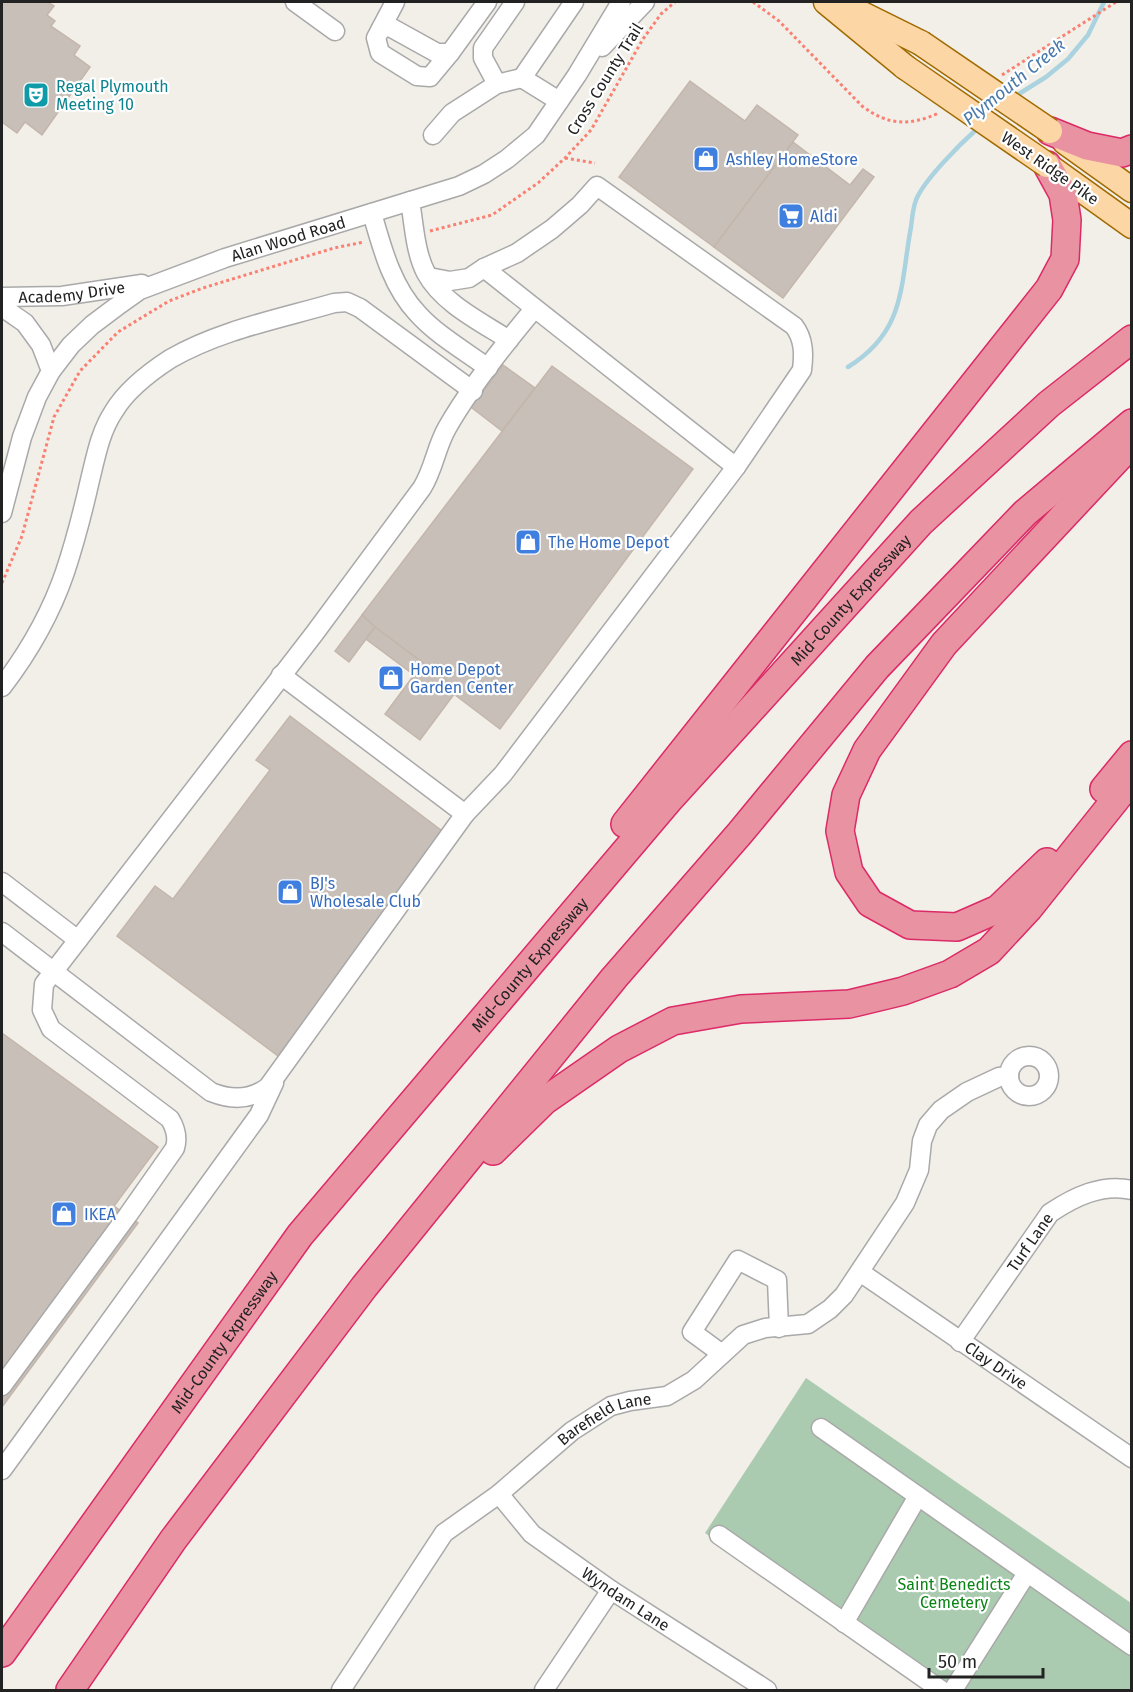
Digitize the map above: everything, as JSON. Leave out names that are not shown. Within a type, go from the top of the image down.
[{"type":"highway","points":[[1063,138],[1087,146],[1122,153],[1131,148]]},
{"type":"highway","points":[[300,1234],[1049,289],[1065,259],[1067,220],[1063,194],[1047,165]]},
{"type":"highway","name":"Mid-County Expressway","points":[[2,1653],[300,1234],[668,801],[921,522],[1049,404],[1131,339]]},
{"type":"highway","points":[[70,1690],[173,1540],[364,1287],[614,978],[740,833],[878,667],[1025,513],[1131,423]]},
{"type":"highway","points":[[1131,443],[944,644],[867,750],[846,795],[840,831],[849,872],[870,903],[910,925],[957,927],[998,909],[1041,868],[1131,755]]},
{"type":"highway","points":[[364,1287],[544,1101],[619,1049],[673,1021],[741,1009],[849,1004],[903,992],[950,974],[989,951],[1029,908],[1131,779]]},
{"type":"main road","name":"West Ridge Pike","points":[[826,2],[905,67],[1131,226]]},
{"type":"main road","name":"West Ridge Pike","points":[[838,2],[921,43],[1063,138],[1131,190]]},
{"type":"street","points":[[295,2],[334,31]]},
{"type":"street","points":[[395,2],[376,38],[380,53],[417,76],[430,77],[487,2]]},
{"type":"street","points":[[497,84],[483,58],[483,48],[515,2]]},
{"type":"street","points":[[433,135],[453,113],[497,84],[527,71],[574,2]]},
{"type":"street","name":"Alan Wood Road","points":[[2,513],[22,438],[37,397],[51,371],[71,345],[92,325],[140,290],[225,258],[459,186],[484,174],[507,159],[536,135],[577,75],[621,2]]},
{"type":"street","points":[[577,75],[645,2]]},
{"type":"street","points":[[381,28],[390,27],[437,53],[450,53]]},
{"type":"street","points":[[527,71],[559,101]]},
{"type":"street","points":[[2,932],[211,1092],[235,1097],[250,1097],[268,1087],[465,814],[503,774],[736,467],[801,370],[804,354],[794,326],[597,186],[571,213],[517,253],[484,268],[469,278],[450,280],[429,278]]},
{"type":"street","points":[[410,201],[420,256],[429,278],[455,304],[509,340]]},
{"type":"street","points":[[372,213],[402,295],[418,314],[488,368]]},
{"type":"street","points":[[484,268],[736,467]]},
{"type":"street","name":"Academy Drive","points":[[2,297],[96,293],[179,275]]},
{"type":"street","points":[[2,687],[25,654],[62,580],[72,552],[100,440],[109,419],[134,387],[170,359],[229,332],[333,303],[346,302],[360,308],[472,390]]},
{"type":"street","name":"Academy Drive","points":[[2,307],[25,323],[41,345],[51,371]]},
{"type":"street","points":[[2,1386],[128,1215],[177,1142],[176,1131],[170,1119],[51,1029],[43,1016],[44,984],[422,488],[430,474],[447,428],[488,368],[534,309]]},
{"type":"street","points":[[281,675],[465,814]]},
{"type":"street","points":[[2,882],[78,940]]},
{"type":"street","points":[[2,1470],[259,1114],[279,1073]]},
{"type":"street","name":"Barefield Lane","points":[[341,1690],[444,1533],[499,1494],[572,1431],[611,1406],[667,1396],[694,1380],[742,1335],[765,1328],[808,1324],[820,1317],[844,1295],[905,1203],[919,1170],[922,1141],[928,1125],[941,1110],[967,1092],[999,1077],[1009,1076]]},
{"type":"street","name":"Turf Lane","points":[[960,1342],[1050,1213],[1070,1200],[1092,1191],[1120,1187],[1131,1190]]},
{"type":"street","points":[[722,1354],[692,1332],[738,1260],[777,1280],[779,1328]]},
{"type":"street","name":"Clay Drive","points":[[860,1272],[1131,1458]]},
{"type":"street","points":[[821,1428],[1131,1646]]},
{"type":"street","name":"Wyndam Lane","points":[[499,1494],[532,1534],[611,1590],[767,1690]]},
{"type":"street","points":[[844,1623],[918,1496]]},
{"type":"street","points":[[719,1535],[941,1690]]},
{"type":"street","points":[[953,1690],[1027,1573]]},
{"type":"street","points":[[544,1690],[611,1590]]},
{"type":"path","name":"Cross County Trail","points":[[415,234],[492,215],[538,183],[591,130],[644,39],[662,14],[675,2]]},
{"type":"path","points":[[753,2],[779,21],[862,106],[885,120],[907,123]]},
{"type":"path","points":[[1081,25],[1116,2]]},
{"type":"path","points":[[565,158],[596,163]]},
{"type":"path","points":[[2,583],[22,536],[54,417],[80,371],[118,332],[169,301],[203,288],[334,248],[380,240]]},
{"type":"green space","name":"Saint Benedicts Cemetery","points":[[806,1378],[1131,1603],[1131,1690],[931,1690],[705,1533]]},
{"type":"building","name":"Regal Plymouth Meeting 10","points":[[2,2],[48,2],[54,6],[47,15],[55,21],[51,26],[80,46],[74,55],[90,67],[42,135],[25,122],[17,133],[2,122]]},
{"type":"building","name":"Ashley HomeStore","points":[[690,81],[745,121],[757,105],[798,135],[714,247],[619,177]]},
{"type":"building","name":"Aldi","points":[[793,142],[850,185],[863,169],[874,177],[783,298],[714,247]]},
{"type":"building","points":[[503,365],[535,388],[502,431],[471,407]]},
{"type":"building","name":"The Home Depot","points":[[552,366],[693,469],[500,729],[454,694],[458,689],[362,615]]},
{"type":"building","points":[[362,615],[375,627],[349,662],[335,651]]},
{"type":"building","points":[[375,627],[458,689],[420,740],[385,714],[414,675],[366,639]]},
{"type":"building","name":"BJ's Wholesale Club","points":[[290,716],[446,834],[278,1056],[117,936],[155,886],[173,899],[270,770],[256,760]]},
{"type":"building","name":"IKEA","points":[[2,1033],[158,1147],[114,1206],[138,1223],[2,1407]]},
{"type":"waterway","name":"Plymouth Creek","points":[[1014,97],[1046,77],[1068,59],[1088,35],[1104,2]]},
{"type":"waterway","name":"Plymouth Creek","points":[[848,367],[867,353],[881,338],[891,322],[902,288],[913,210],[920,192],[943,162],[978,128]]},
{"type":"place","name":"Regal Plymouth Meeting 10","points":[[36,95]]},
{"type":"place","name":"Ashley HomeStore","points":[[706,159]]},
{"type":"place","name":"Aldi","points":[[791,216]]},
{"type":"place","name":"The Home Depot","points":[[528,542]]},
{"type":"place","name":"Home Depot Garden Center","points":[[391,678]]},
{"type":"place","name":"BJ's Wholesale Club","points":[[290,892]]},
{"type":"place","name":"IKEA","points":[[64,1214]]}]
